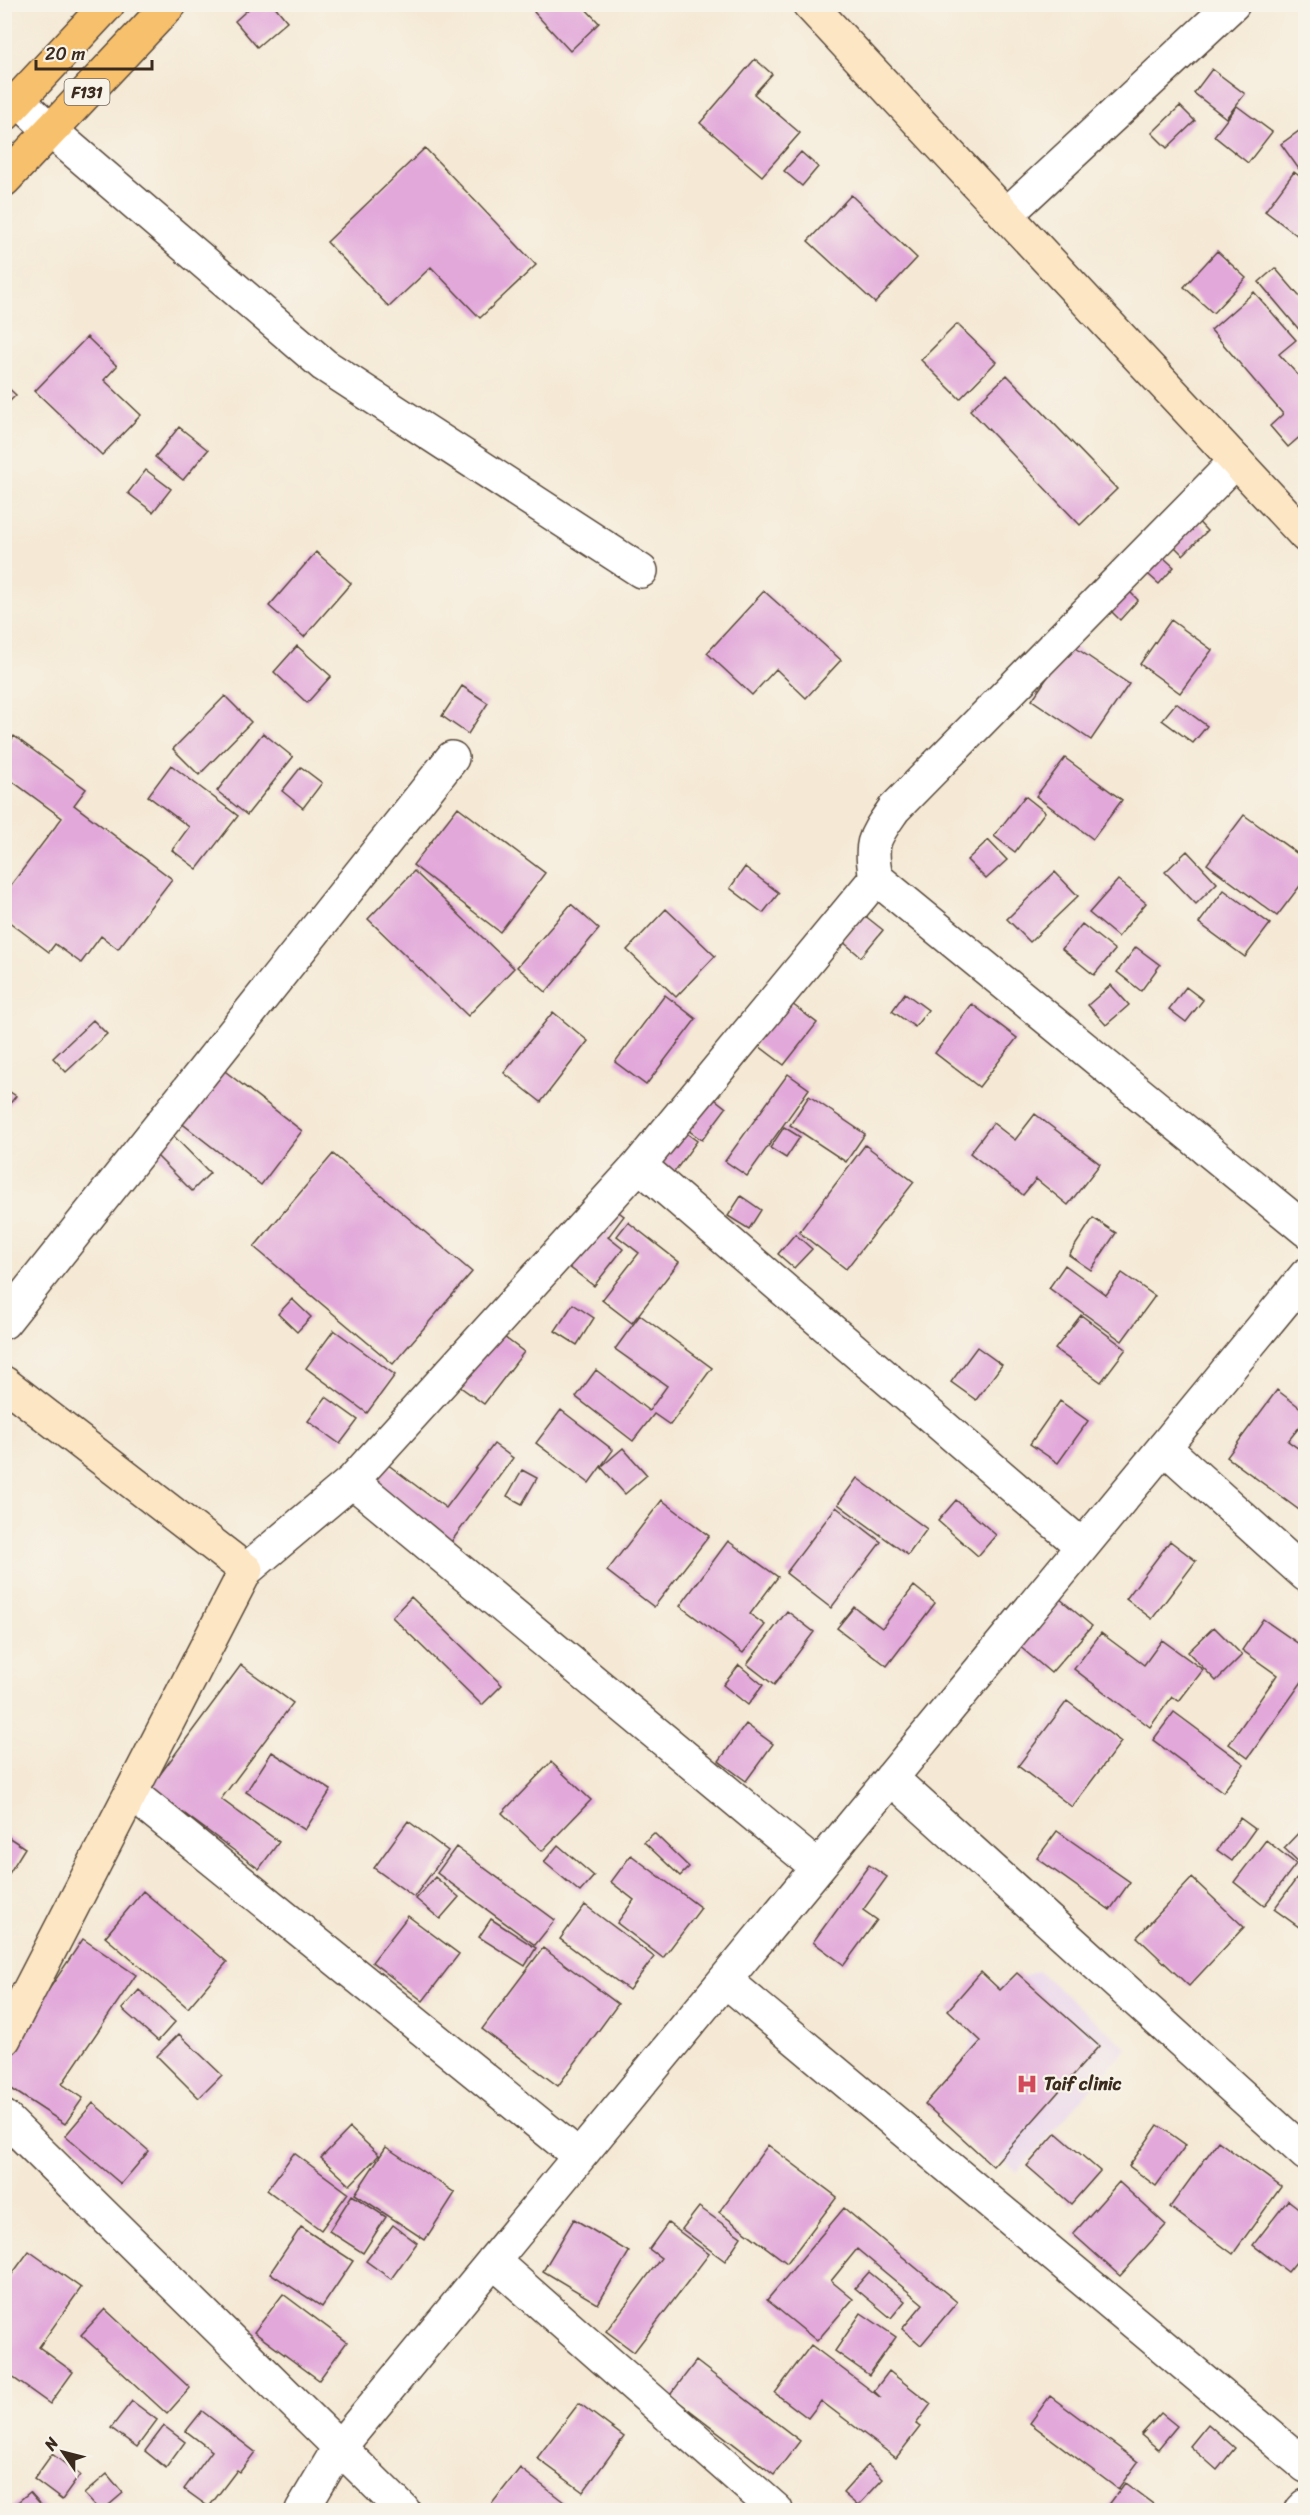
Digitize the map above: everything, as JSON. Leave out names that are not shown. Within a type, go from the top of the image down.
[{"type":"main road","name":"F131","points":[[11,108],[108,4]]},
{"type":"main road","name":"F131","points":[[4,180],[170,4]]},
{"type":"street","points":[[809,4],[1305,536]]},
{"type":"street","points":[[1006,215],[1233,4]]},
{"type":"street","points":[[11,108],[50,130],[324,365],[641,571]]},
{"type":"street","points":[[1236,461],[894,809],[874,837],[872,856],[876,878],[1305,1230]]},
{"type":"street","points":[[4,1322],[452,758]]},
{"type":"street","points":[[4,2039],[246,1570],[352,1481],[639,1165],[876,878]]},
{"type":"street","points":[[639,1165],[1082,1546]]},
{"type":"street","points":[[302,2511],[339,2448],[1305,1275]]},
{"type":"street","points":[[4,1383],[246,1570]]},
{"type":"street","points":[[1164,1447],[1305,1575]]},
{"type":"street","points":[[352,1481],[817,1868]]},
{"type":"street","points":[[891,1778],[1305,2154]]},
{"type":"street","points":[[131,1793],[579,2156]]},
{"type":"street","points":[[724,1980],[1305,2466]]},
{"type":"street","points":[[4,2117],[403,2511]]},
{"type":"street","points":[[492,2261],[776,2511]]},
{"type":"street","points":[[1302,2511],[1305,2506]]},
{"type":"shaded area","name":"Taif clinic","points":[[1038,1971],[1127,2048],[1017,2172],[950,2120],[985,1990]]},
{"type":"building","points":[[254,4],[273,4],[287,21],[257,47],[235,21]]},
{"type":"building","points":[[541,4],[581,4],[599,23],[570,51],[534,12]]},
{"type":"building","points":[[755,59],[772,74],[754,94],[800,133],[762,176],[700,123]]},
{"type":"building","points":[[1212,69],[1245,94],[1226,118],[1194,93]]},
{"type":"building","points":[[1180,106],[1195,121],[1167,148],[1152,133]]},
{"type":"building","points":[[1237,106],[1272,132],[1248,163],[1214,136]]},
{"type":"building","points":[[1306,126],[1306,168],[1301,172],[1281,144]]},
{"type":"building","points":[[425,148],[536,265],[480,318],[431,267],[389,307],[327,242]]},
{"type":"building","points":[[801,152],[818,167],[802,186],[784,171]]},
{"type":"building","points":[[1294,172],[1306,181],[1306,226],[1298,236],[1265,211]]},
{"type":"building","points":[[851,195],[917,258],[875,303],[808,241]]},
{"type":"building","points":[[1217,251],[1246,278],[1213,313],[1184,287]]},
{"type":"building","points":[[1275,268],[1306,304],[1306,330],[1302,333],[1259,282]]},
{"type":"building","points":[[1254,292],[1296,340],[1279,354],[1306,384],[1306,437],[1303,434],[1288,447],[1270,426],[1283,414],[1211,330]]},
{"type":"building","points":[[957,324],[996,362],[960,399],[921,360]]},
{"type":"building","points":[[87,337],[117,366],[104,380],[141,415],[102,455],[35,391]]},
{"type":"building","points":[[1007,375],[1117,489],[1080,525],[970,410]]},
{"type":"building","points":[[4,384],[16,395],[4,407]]},
{"type":"building","points":[[179,427],[208,450],[183,480],[155,457]]},
{"type":"building","points":[[146,470],[171,489],[153,512],[128,493]]},
{"type":"building","points":[[1192,515],[1207,531],[1183,555],[1167,539]]},
{"type":"building","points":[[1155,550],[1174,567],[1159,584],[1140,567]]},
{"type":"building","points":[[316,552],[351,583],[304,637],[269,606]]},
{"type":"building","points":[[1122,584],[1138,600],[1120,620],[1103,603]]},
{"type":"building","points":[[764,591],[841,660],[806,698],[776,669],[752,695],[707,653]]},
{"type":"building","points":[[1171,620],[1212,650],[1180,693],[1140,664]]},
{"type":"building","points":[[1070,644],[1129,684],[1091,740],[1032,700]]},
{"type":"building","points":[[297,646],[331,676],[307,703],[274,672]]},
{"type":"building","points":[[462,686],[488,703],[468,734],[442,716]]},
{"type":"building","points":[[225,696],[251,722],[199,775],[173,749]]},
{"type":"building","points":[[1176,703],[1207,726],[1193,743],[1162,720]]},
{"type":"building","points":[[263,733],[293,757],[247,815],[217,791]]},
{"type":"building","points":[[14,736],[86,789],[74,805],[172,879],[118,949],[101,936],[81,963],[55,944],[49,952],[4,918],[4,894],[62,818],[4,775],[4,750]]},
{"type":"building","points":[[1065,758],[1122,800],[1093,839],[1036,796]]},
{"type":"building","points":[[171,765],[238,816],[197,869],[172,850],[189,827],[148,796]]},
{"type":"building","points":[[301,767],[322,783],[303,808],[282,791]]},
{"type":"building","points":[[1025,796],[1045,812],[1015,852],[994,836]]},
{"type":"building","points":[[458,807],[545,873],[500,932],[413,865]]},
{"type":"building","points":[[1244,815],[1306,860],[1306,878],[1277,916],[1207,864]]},
{"type":"building","points":[[988,840],[1007,860],[986,879],[967,860]]},
{"type":"building","points":[[1187,851],[1217,883],[1196,904],[1165,872]]},
{"type":"building","points":[[745,867],[779,893],[763,913],[730,888]]},
{"type":"building","points":[[414,871],[514,968],[468,1016],[368,919]]},
{"type":"building","points":[[1055,872],[1078,896],[1030,942],[1007,919]]},
{"type":"building","points":[[1118,880],[1146,903],[1118,937],[1089,913]]},
{"type":"building","points":[[1224,890],[1270,924],[1245,957],[1199,923]]},
{"type":"building","points":[[571,904],[599,929],[546,992],[517,967]]},
{"type":"building","points":[[666,909],[715,956],[676,997],[627,950]]},
{"type":"building","points":[[864,915],[883,930],[861,957],[842,941]]},
{"type":"building","points":[[1082,924],[1115,950],[1094,975],[1062,949]]},
{"type":"building","points":[[1136,947],[1160,965],[1141,991],[1117,972]]},
{"type":"building","points":[[1111,985],[1129,1005],[1106,1025],[1088,1005]]},
{"type":"building","points":[[1186,987],[1203,1000],[1186,1022],[1169,1009]]},
{"type":"building","points":[[905,993],[928,1010],[915,1027],[892,1011]]},
{"type":"building","points":[[665,995],[696,1019],[646,1085],[615,1062]]},
{"type":"building","points":[[788,1001],[817,1023],[784,1065],[755,1043]]},
{"type":"building","points":[[972,1004],[1017,1038],[979,1087],[935,1053]]},
{"type":"building","points":[[553,1012],[588,1041],[541,1102],[504,1073]]},
{"type":"building","points":[[93,1020],[107,1034],[66,1072],[53,1058]]},
{"type":"building","points":[[217,1065],[302,1131],[261,1185],[175,1118]]},
{"type":"building","points":[[788,1074],[809,1089],[747,1176],[725,1161]]},
{"type":"building","points":[[4,1088],[16,1096],[4,1111]]},
{"type":"building","points":[[706,1092],[726,1108],[702,1140],[681,1125]]},
{"type":"building","points":[[809,1096],[865,1134],[846,1162],[790,1125]]},
{"type":"building","points":[[1035,1114],[1100,1164],[1068,1205],[1036,1179],[1023,1195],[970,1153],[993,1123],[1015,1140]]},
{"type":"building","points":[[153,1115],[210,1173],[192,1191],[135,1134]]},
{"type":"building","points":[[678,1127],[697,1141],[672,1175],[653,1161]]},
{"type":"building","points":[[784,1127],[800,1137],[786,1158],[770,1148]]},
{"type":"building","points":[[865,1145],[914,1182],[846,1269],[799,1232]]},
{"type":"building","points":[[333,1154],[472,1272],[393,1364],[254,1247]]},
{"type":"building","points":[[741,1196],[761,1210],[749,1229],[728,1216]]},
{"type":"building","points":[[601,1199],[624,1216],[608,1237],[623,1249],[594,1286],[556,1257]]},
{"type":"building","points":[[1093,1218],[1116,1233],[1091,1270],[1069,1255]]},
{"type":"building","points":[[628,1222],[679,1262],[632,1323],[602,1300],[639,1253],[617,1236]]},
{"type":"building","points":[[795,1234],[812,1249],[794,1268],[778,1254]]},
{"type":"building","points":[[1065,1265],[1106,1295],[1122,1273],[1155,1296],[1122,1341],[1049,1288]]},
{"type":"building","points":[[292,1299],[311,1317],[297,1332],[278,1314]]},
{"type":"building","points":[[573,1304],[594,1318],[577,1345],[555,1331]]},
{"type":"building","points":[[640,1315],[712,1368],[670,1425],[654,1414],[633,1441],[576,1397],[596,1370],[649,1411],[667,1386],[615,1349]]},
{"type":"building","points":[[1081,1315],[1126,1349],[1101,1382],[1055,1349]]},
{"type":"building","points":[[481,1320],[524,1352],[484,1404],[441,1373]]},
{"type":"building","points":[[334,1330],[395,1375],[367,1413],[306,1368]]},
{"type":"building","points":[[977,1347],[1002,1365],[976,1400],[951,1382]]},
{"type":"building","points":[[1277,1390],[1306,1412],[1306,1419],[1288,1441],[1306,1454],[1306,1515],[1227,1457]]},
{"type":"building","points":[[326,1397],[358,1420],[340,1444],[308,1421]]},
{"type":"building","points":[[1060,1401],[1088,1421],[1058,1463],[1030,1444]]},
{"type":"building","points":[[561,1410],[613,1450],[589,1483],[536,1443]]},
{"type":"building","points":[[494,1444],[513,1458],[451,1542],[364,1478],[379,1458],[446,1508]]},
{"type":"building","points":[[623,1448],[647,1475],[625,1494],[601,1467]]},
{"type":"building","points":[[522,1470],[537,1478],[522,1504],[507,1496]]},
{"type":"building","points":[[857,1478],[927,1529],[908,1555],[838,1504]]},
{"type":"building","points":[[662,1500],[709,1536],[654,1607],[607,1571]]},
{"type":"building","points":[[956,1500],[996,1535],[978,1556],[938,1521]]},
{"type":"building","points":[[836,1507],[881,1542],[831,1608],[786,1573]]},
{"type":"building","points":[[728,1541],[778,1577],[750,1614],[765,1625],[743,1653],[680,1606]]},
{"type":"building","points":[[1170,1541],[1196,1561],[1152,1619],[1126,1599]]},
{"type":"building","points":[[914,1586],[935,1603],[887,1666],[837,1628],[854,1607],[882,1628]]},
{"type":"building","points":[[411,1597],[502,1685],[482,1705],[392,1617]]},
{"type":"building","points":[[1059,1598],[1092,1626],[1051,1673],[1018,1645]]},
{"type":"building","points":[[787,1611],[814,1632],[774,1685],[747,1664]]},
{"type":"building","points":[[1263,1619],[1306,1649],[1306,1676],[1248,1758],[1229,1744],[1277,1675],[1242,1650]]},
{"type":"building","points":[[1214,1627],[1242,1655],[1216,1681],[1188,1652]]},
{"type":"building","points":[[1101,1633],[1144,1665],[1162,1640],[1203,1670],[1179,1701],[1172,1697],[1150,1727],[1074,1669]]},
{"type":"building","points":[[241,1665],[293,1703],[221,1799],[279,1842],[259,1869],[150,1788]]},
{"type":"building","points":[[739,1665],[763,1685],[748,1705],[723,1685]]},
{"type":"building","points":[[1067,1701],[1121,1742],[1072,1807],[1018,1766]]},
{"type":"building","points":[[1174,1712],[1244,1764],[1223,1792],[1153,1740]]},
{"type":"building","points":[[746,1724],[773,1744],[746,1781],[719,1761]]},
{"type":"building","points":[[272,1752],[331,1790],[305,1830],[246,1792]]},
{"type":"building","points":[[551,1762],[591,1800],[542,1851],[502,1813]]},
{"type":"building","points":[[1240,1818],[1255,1829],[1232,1861],[1217,1850]]},
{"type":"building","points":[[408,1821],[448,1851],[414,1897],[374,1868]]},
{"type":"building","points":[[1306,1825],[1306,1863],[1303,1866],[1284,1848]]},
{"type":"building","points":[[1057,1831],[1130,1882],[1110,1910],[1037,1858]]},
{"type":"building","points":[[654,1833],[689,1867],[680,1876],[644,1842]]},
{"type":"building","points":[[5,1835],[25,1848],[5,1880]]},
{"type":"building","points":[[1266,1840],[1296,1864],[1264,1906],[1234,1882]]},
{"type":"building","points":[[558,1845],[594,1876],[580,1892],[544,1862]]},
{"type":"building","points":[[456,1847],[555,1920],[535,1945],[437,1873]]},
{"type":"building","points":[[631,1855],[701,1908],[663,1958],[617,1923],[634,1900],[611,1882]]},
{"type":"building","points":[[869,1865],[887,1877],[863,1910],[877,1920],[844,1965],[813,1942]]},
{"type":"building","points":[[1300,1874],[1306,1878],[1306,1932],[1274,1909]]},
{"type":"building","points":[[435,1877],[459,1897],[440,1919],[416,1899]]},
{"type":"building","points":[[1192,1878],[1244,1927],[1189,1986],[1137,1937]]},
{"type":"building","points":[[143,1891],[227,1962],[188,2008],[105,1937]]},
{"type":"building","points":[[585,1905],[654,1957],[629,1990],[560,1939]]},
{"type":"building","points":[[408,1916],[459,1954],[423,2001],[372,1962]]},
{"type":"building","points":[[491,1919],[536,1948],[525,1966],[479,1937]]},
{"type":"building","points":[[83,1939],[136,1975],[62,2084],[83,2098],[65,2124],[4,2084],[4,2056]]},
{"type":"building","points":[[543,1948],[618,2004],[558,2086],[482,2029]]},
{"type":"building","name":"Taif clinic","points":[[981,1972],[1000,1990],[1017,1973],[1099,2046],[993,2166],[925,2104],[981,2041],[948,2010]]},
{"type":"building","points":[[139,1990],[175,2022],[158,2041],[122,2009]]},
{"type":"building","points":[[179,2034],[222,2075],[199,2098],[157,2056]]},
{"type":"building","points":[[93,2103],[149,2151],[121,2184],[65,2136]]},
{"type":"building","points":[[1158,2125],[1186,2145],[1156,2186],[1129,2166]]},
{"type":"building","points":[[350,2128],[379,2155],[350,2185],[321,2158]]},
{"type":"building","points":[[1056,2133],[1100,2171],[1071,2204],[1027,2166]]},
{"type":"building","points":[[1218,2141],[1281,2187],[1233,2254],[1170,2207]]},
{"type":"building","points":[[768,2145],[837,2197],[787,2263],[719,2212]]},
{"type":"building","points":[[386,2147],[455,2193],[425,2240],[355,2194]]},
{"type":"building","points":[[294,2153],[348,2193],[321,2230],[267,2190]]},
{"type":"building","points":[[1119,2182],[1166,2225],[1120,2276],[1073,2234]]},
{"type":"building","points":[[352,2195],[386,2217],[363,2253],[329,2231]]},
{"type":"building","points":[[1288,2200],[1306,2214],[1306,2250],[1288,2272],[1253,2245]]},
{"type":"building","points":[[699,2207],[741,2237],[725,2261],[682,2229]]},
{"type":"building","points":[[844,2208],[957,2302],[921,2345],[902,2329],[923,2304],[857,2249],[831,2281],[853,2299],[817,2341],[767,2300]]},
{"type":"building","points":[[574,2219],[629,2252],[598,2304],[543,2271]]},
{"type":"building","points":[[668,2223],[709,2254],[634,2352],[606,2331],[661,2258],[649,2249]]},
{"type":"building","points":[[393,2225],[417,2243],[391,2279],[366,2261]]},
{"type":"building","points":[[301,2227],[353,2261],[322,2307],[270,2273]]},
{"type":"building","points":[[29,2251],[81,2288],[39,2347],[73,2372],[50,2404],[4,2371],[4,2285]]},
{"type":"building","points":[[869,2272],[905,2301],[891,2318],[855,2288]]},
{"type":"building","points":[[283,2294],[347,2342],[319,2380],[254,2332]]},
{"type":"building","points":[[105,2309],[190,2388],[167,2414],[81,2335]]},
{"type":"building","points":[[861,2313],[896,2337],[869,2375],[835,2351]]},
{"type":"building","points":[[811,2345],[881,2398],[874,2391],[889,2371],[931,2404],[916,2424],[920,2427],[896,2458],[821,2401],[808,2418],[775,2393]]},
{"type":"building","points":[[696,2361],[800,2441],[774,2475],[670,2395]]},
{"type":"building","points":[[1050,2396],[1138,2462],[1118,2489],[1030,2423]]},
{"type":"building","points":[[132,2401],[157,2420],[137,2447],[111,2428]]},
{"type":"building","points":[[579,2403],[624,2437],[583,2492],[537,2458]]},
{"type":"building","points":[[202,2411],[255,2452],[240,2472],[237,2470],[209,2507],[184,2489],[212,2451],[186,2431]]},
{"type":"building","points":[[1161,2413],[1177,2426],[1158,2449],[1141,2435]]},
{"type":"building","points":[[1208,2424],[1235,2448],[1217,2470],[1190,2446]]},
{"type":"building","points":[[164,2426],[185,2442],[166,2468],[145,2451]]},
{"type":"building","points":[[52,2454],[80,2475],[62,2500],[34,2479]]},
{"type":"building","points":[[868,2465],[883,2479],[858,2506],[843,2493]]},
{"type":"building","points":[[520,2468],[569,2506],[565,2510],[487,2510]]},
{"type":"building","points":[[107,2474],[123,2493],[103,2510],[99,2510],[84,2494]]},
{"type":"building","points":[[1125,2483],[1153,2504],[1148,2510],[1105,2510]]},
{"type":"building","points":[[30,2492],[46,2510],[8,2510]]},
{"type":"place","name":"Taif clinic","points":[[1027,2084]]}]
